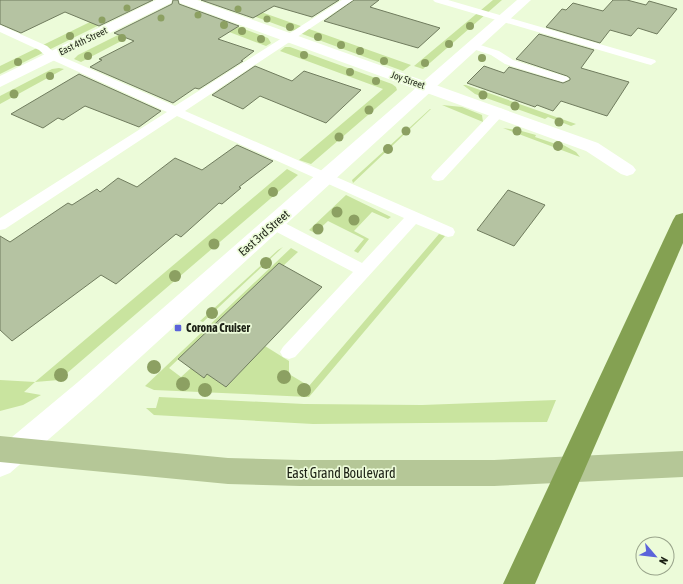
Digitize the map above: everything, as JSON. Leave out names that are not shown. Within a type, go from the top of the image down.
[{"type":"highway","points":[[519,584],[533,549],[683,220]]},
{"type":"main road","name":"East Grand Boulevard","points":[[5,455],[228,471],[300,473],[494,473],[683,464]]},
{"type":"street","name":"East 4th Street","points":[[0,82],[166,0]]},
{"type":"street","name":"Joy Street","points":[[185,0],[592,146],[627,170]]},
{"type":"street","name":"East 3rd Street","points":[[5,455],[87,390],[525,0]]},
{"type":"lane","points":[[0,225],[348,0]]},
{"type":"lane","points":[[438,0],[651,62]]},
{"type":"lane","points":[[0,28],[43,48],[52,56],[448,232]]},
{"type":"lane","points":[[474,46],[495,53],[509,62],[563,80]]},
{"type":"lane","points":[[438,177],[499,112]]},
{"type":"lane","points":[[289,352],[414,217]]},
{"type":"lane","points":[[274,224],[364,271]]},
{"type":"green space","points":[[135,0],[150,0],[0,74],[0,66]]},
{"type":"green space","points":[[210,0],[227,0],[411,65],[403,71]]},
{"type":"green space","points":[[493,0],[502,0],[423,69],[414,66]]},
{"type":"green space","points":[[186,7],[268,38],[271,43],[266,46],[177,12],[81,62],[74,59],[78,55],[170,9]]},
{"type":"green space","points":[[285,47],[290,47],[392,84],[397,90],[311,164],[299,160],[383,89],[280,51]]},
{"type":"green space","points":[[52,69],[64,69],[0,104],[0,96]]},
{"type":"green space","points":[[463,85],[576,124],[571,126],[548,117],[545,119],[475,94]]},
{"type":"green space","points":[[442,105],[462,107],[482,115],[483,122]]},
{"type":"green space","points":[[431,109],[353,183],[352,180]]},
{"type":"green space","points":[[503,128],[536,135],[535,137],[556,144],[558,142],[576,152],[580,157]]},
{"type":"green space","points":[[287,169],[298,175],[59,380],[35,382]]},
{"type":"green space","points":[[346,195],[391,217],[388,219],[372,212],[354,231],[369,239],[358,253],[354,251],[364,239],[328,221],[315,233],[309,230]]},
{"type":"green space","points":[[439,234],[445,236],[309,397],[154,390],[145,386],[291,248],[298,252],[283,266],[279,263],[169,368],[181,377],[191,368],[204,377],[207,374],[226,387],[265,346],[289,361],[289,374],[309,386]]},
{"type":"green space","points":[[283,247],[203,322],[200,321],[278,250]]},
{"type":"green space","points":[[0,380],[35,382],[24,392],[41,395],[23,405],[0,411]]},
{"type":"green space","points":[[159,397],[304,404],[422,405],[556,400],[547,422],[313,424],[154,415],[146,408],[156,408]]},
{"type":"building","points":[[0,0],[153,0],[99,26],[65,12],[21,33],[0,24]]},
{"type":"building","points":[[173,0],[178,0],[179,4],[239,26],[218,39],[254,51],[241,61],[243,61],[199,89],[195,88],[173,103],[90,67],[102,60],[99,59],[134,41],[114,33],[172,4]]},
{"type":"building","points":[[201,0],[339,0],[312,17],[274,6],[253,18]]},
{"type":"building","points":[[354,0],[379,0],[370,7],[440,28],[418,48],[324,21]]},
{"type":"building","points":[[613,0],[627,0],[646,5],[649,1],[677,9],[657,34],[638,28],[631,36],[610,30],[600,43],[546,27],[562,9],[566,10],[573,3],[603,11]]},
{"type":"building","points":[[539,34],[594,50],[581,68],[629,82],[607,116],[561,101],[553,111],[537,105],[535,107],[467,83],[484,66],[504,73],[509,67],[563,83],[570,80],[567,76],[516,59]]},
{"type":"building","points":[[255,66],[292,81],[304,71],[361,90],[326,123],[260,96],[243,109],[212,95]]},
{"type":"building","points":[[79,74],[161,111],[139,127],[85,106],[63,120],[58,118],[43,128],[11,114]]},
{"type":"building","points":[[237,145],[273,161],[239,187],[241,188],[222,204],[219,203],[181,237],[176,234],[116,284],[101,275],[12,341],[0,330],[0,236],[10,242],[68,203],[72,205],[97,189],[100,192],[118,178],[137,187],[175,158],[202,170]]},
{"type":"building","points":[[508,190],[545,205],[514,246],[477,230]]},
{"type":"building","points":[[279,263],[322,287],[226,387],[207,374],[204,378],[178,359]]},
{"type":"place","name":"Corona Cruiser","points":[[178,328]]}]
